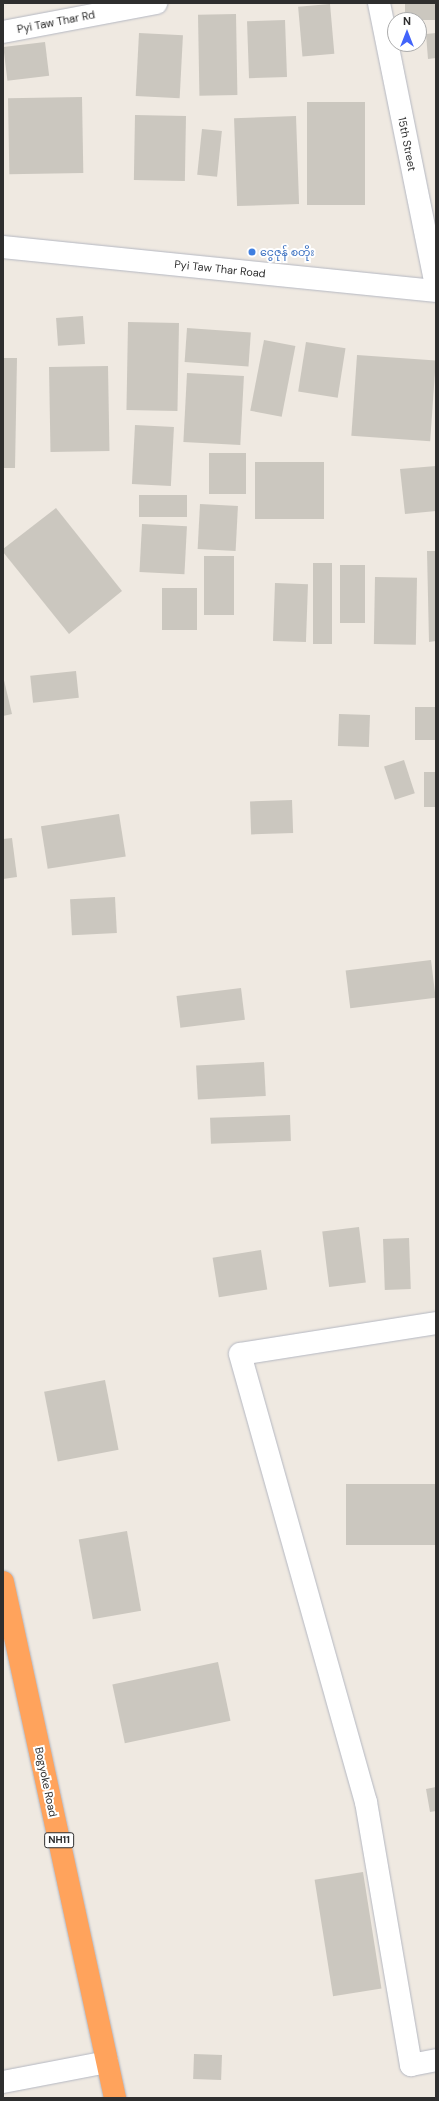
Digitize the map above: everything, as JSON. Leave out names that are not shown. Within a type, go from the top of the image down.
[{"type":"highway","name":"Bogyoke Road","points":[[3,1582],[115,2098]]},
{"type":"street","name":"Pyi Taw Thar Rd","points":[[3,32],[156,3]]},
{"type":"street","name":"15th Street","points":[[379,3],[436,286]]},
{"type":"street","name":"Pyi Taw Thar Road","points":[[3,247],[436,291]]},
{"type":"street","points":[[436,1324],[240,1354],[366,1802],[411,2065],[436,2060]]},
{"type":"street","points":[[3,2082],[107,2062]]},
{"type":"building","points":[[405,3],[436,3],[436,20],[427,20],[427,12],[405,12]]},
{"type":"building","points":[[330,4],[334,54],[302,57],[298,7]]},
{"type":"building","points":[[236,14],[237,95],[199,96],[198,15]]},
{"type":"building","points":[[285,20],[287,77],[249,78],[247,21]]},
{"type":"building","points":[[139,33],[183,35],[180,98],[136,96]]},
{"type":"building","points":[[436,33],[436,58],[428,59],[427,34]]},
{"type":"building","points":[[45,42],[49,76],[7,81],[3,47]]},
{"type":"building","points":[[82,97],[83,173],[9,174],[8,98]]},
{"type":"building","points":[[307,102],[365,102],[365,205],[307,205]]},
{"type":"building","points":[[135,115],[186,116],[185,181],[134,180]]},
{"type":"building","points":[[296,116],[299,204],[237,206],[234,118]]},
{"type":"building","points":[[202,129],[222,131],[217,177],[197,175]]},
{"type":"building","points":[[83,316],[85,344],[58,346],[56,318]]},
{"type":"building","points":[[128,322],[179,323],[177,411],[126,410]]},
{"type":"building","points":[[187,328],[251,332],[248,366],[185,362]]},
{"type":"building","points":[[264,340],[295,346],[282,417],[250,411]]},
{"type":"building","points":[[306,342],[346,348],[338,398],[298,391]]},
{"type":"building","points":[[357,355],[436,361],[430,441],[351,436]]},
{"type":"building","points":[[3,358],[17,358],[15,468],[3,468]]},
{"type":"building","points":[[108,366],[109,451],[50,452],[49,367]]},
{"type":"building","points":[[187,373],[244,376],[240,445],[183,442]]},
{"type":"building","points":[[135,425],[174,427],[171,486],[132,484]]},
{"type":"building","points":[[209,453],[246,453],[246,494],[209,494]]},
{"type":"building","points":[[255,462],[324,462],[324,519],[255,519]]},
{"type":"building","points":[[436,466],[436,511],[405,514],[400,469]]},
{"type":"building","points":[[139,495],[187,495],[187,517],[139,517]]},
{"type":"building","points":[[200,504],[238,506],[236,551],[198,549]]},
{"type":"building","points":[[56,508],[122,591],[69,634],[3,552],[3,549]]},
{"type":"building","points":[[142,524],[187,526],[184,574],[139,572]]},
{"type":"building","points":[[427,551],[436,551],[436,641],[429,642]]},
{"type":"building","points":[[204,556],[234,556],[234,615],[204,615]]},
{"type":"building","points":[[313,563],[332,563],[332,644],[313,644]]},
{"type":"building","points":[[340,565],[365,565],[365,623],[340,623]]},
{"type":"building","points":[[375,577],[417,578],[416,645],[374,644]]},
{"type":"building","points":[[275,583],[308,584],[306,642],[273,641]]},
{"type":"building","points":[[162,588],[197,588],[197,630],[162,630]]},
{"type":"building","points":[[76,671],[79,698],[33,703],[30,676]]},
{"type":"building","points":[[3,676],[12,714],[3,716]]},
{"type":"building","points":[[415,707],[436,707],[436,740],[415,740]]},
{"type":"building","points":[[339,714],[370,715],[369,747],[338,746]]},
{"type":"building","points":[[404,760],[415,793],[395,800],[384,766]]},
{"type":"building","points":[[424,772],[436,772],[436,807],[424,807]]},
{"type":"building","points":[[292,800],[293,833],[251,834],[250,801]]},
{"type":"building","points":[[119,814],[126,856],[48,869],[41,826]]},
{"type":"building","points":[[12,838],[17,877],[3,879],[3,839]]},
{"type":"building","points":[[115,897],[117,933],[72,935],[70,899]]},
{"type":"building","points":[[431,960],[436,998],[350,1008],[346,970]]},
{"type":"building","points":[[241,988],[245,1020],[180,1028],[176,996]]},
{"type":"building","points":[[264,1062],[266,1096],[198,1100],[196,1066]]},
{"type":"building","points":[[290,1115],[291,1141],[211,1144],[210,1118]]},
{"type":"building","points":[[359,1227],[366,1283],[329,1287],[322,1232]]},
{"type":"building","points":[[409,1238],[411,1289],[385,1290],[383,1239]]},
{"type":"building","points":[[261,1250],[267,1290],[219,1297],[213,1258]]},
{"type":"building","points":[[105,1380],[119,1450],[58,1462],[44,1392]]},
{"type":"building","points":[[346,1484],[436,1484],[436,1545],[346,1545]]},
{"type":"building","points":[[127,1531],[141,1611],[93,1619],[79,1540]]},
{"type":"building","points":[[218,1662],[230,1721],[125,1743],[112,1684]]},
{"type":"building","points":[[436,1787],[436,1811],[430,1812],[426,1789]]},
{"type":"building","points":[[363,1872],[381,1989],[333,1996],[315,1880]]},
{"type":"building","points":[[194,2054],[222,2055],[221,2080],[193,2079]]},
{"type":"place","name":"ငွေဇုန် စတိုး","points":[[252,252]]}]
